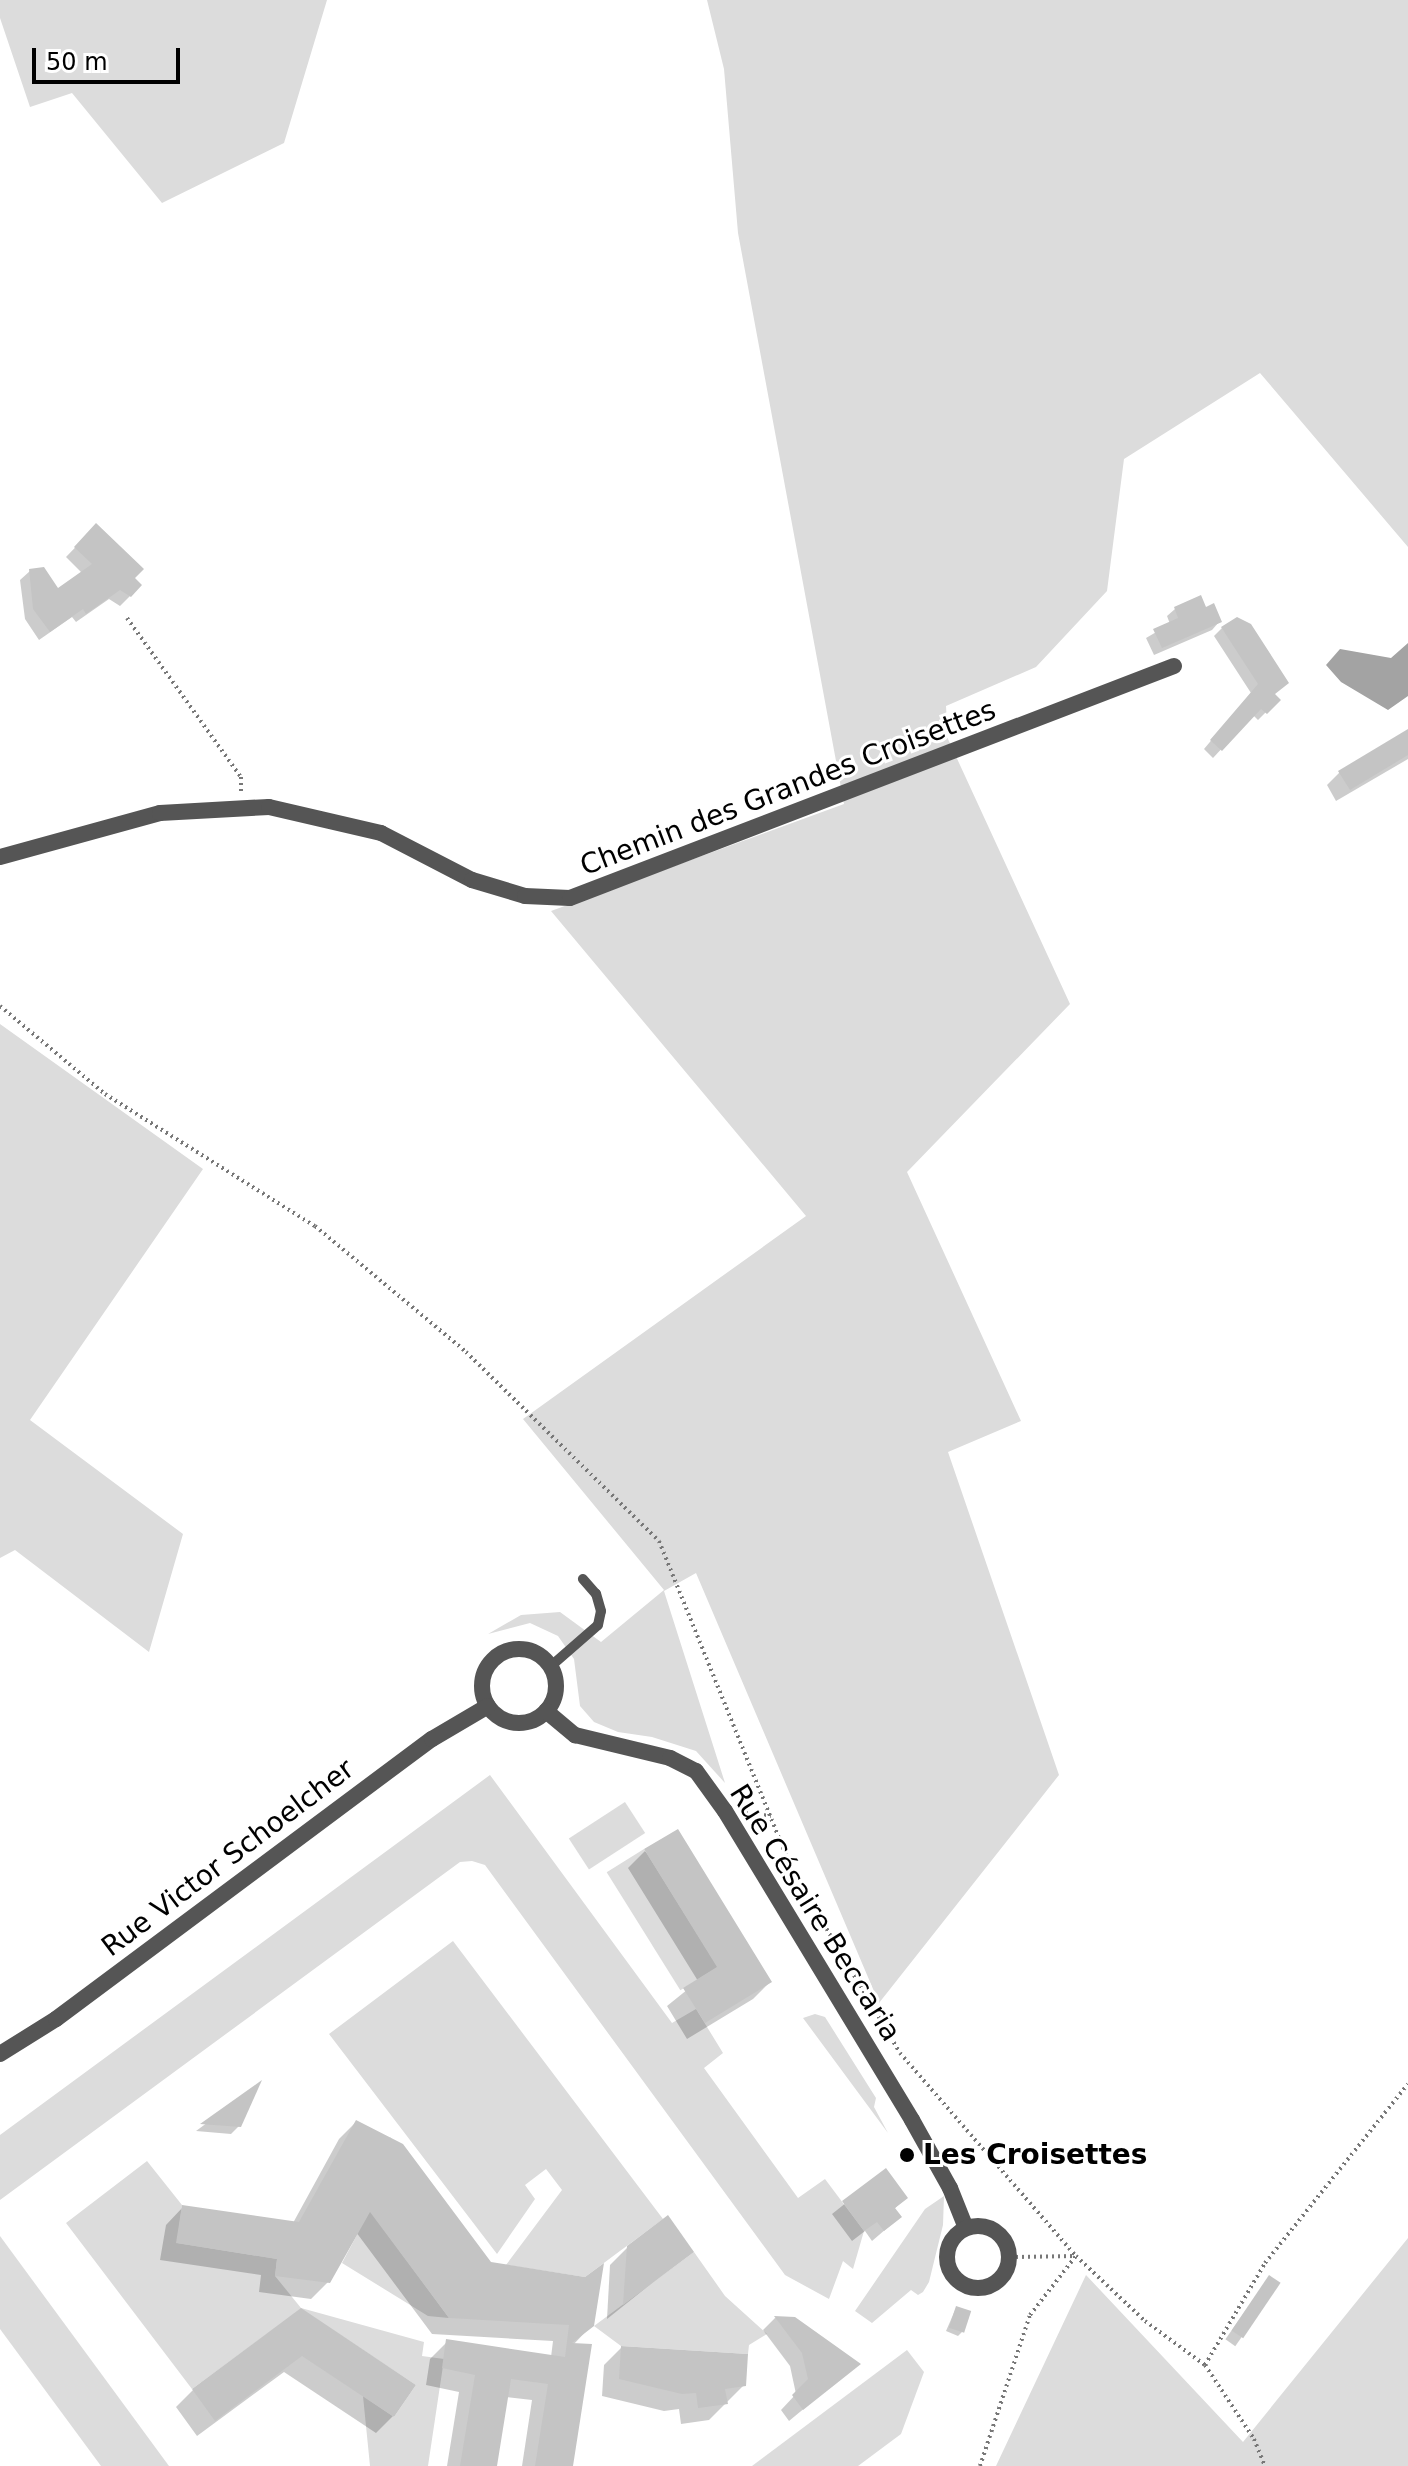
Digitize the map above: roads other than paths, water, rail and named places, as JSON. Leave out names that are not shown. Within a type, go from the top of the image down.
[{"type":"street","name":"Chemin des Grandes Croisettes","points":[[0,857],[160,813],[269,807],[381,833],[472,880],[525,896],[570,898],[1174,666]]},
{"type":"street","points":[[528,1649],[551,1666],[557,1684],[546,1711],[530,1721],[511,1722],[488,1706],[483,1678],[499,1654],[508,1650],[528,1649]]},
{"type":"street","name":"Rue Victor Schoelcher","points":[[0,2054],[56,2019],[432,1739],[488,1706]]},
{"type":"street","name":"Rue Césaire Beccaria","points":[[546,1711],[575,1735],[670,1758],[696,1771],[725,1811],[912,2120],[950,2188],[966,2228]]},
{"type":"street","points":[[981,2226],[996,2231],[1008,2246],[1008,2269],[993,2285],[972,2289],[962,2285],[947,2265],[947,2248],[958,2232],[966,2228],[981,2226]]},
{"type":"lane","points":[[551,1666],[598,1625],[601,1611],[596,1594],[583,1579]]},
{"type":"place","name":"Les Croisettes","points":[[907,2155]]}]
